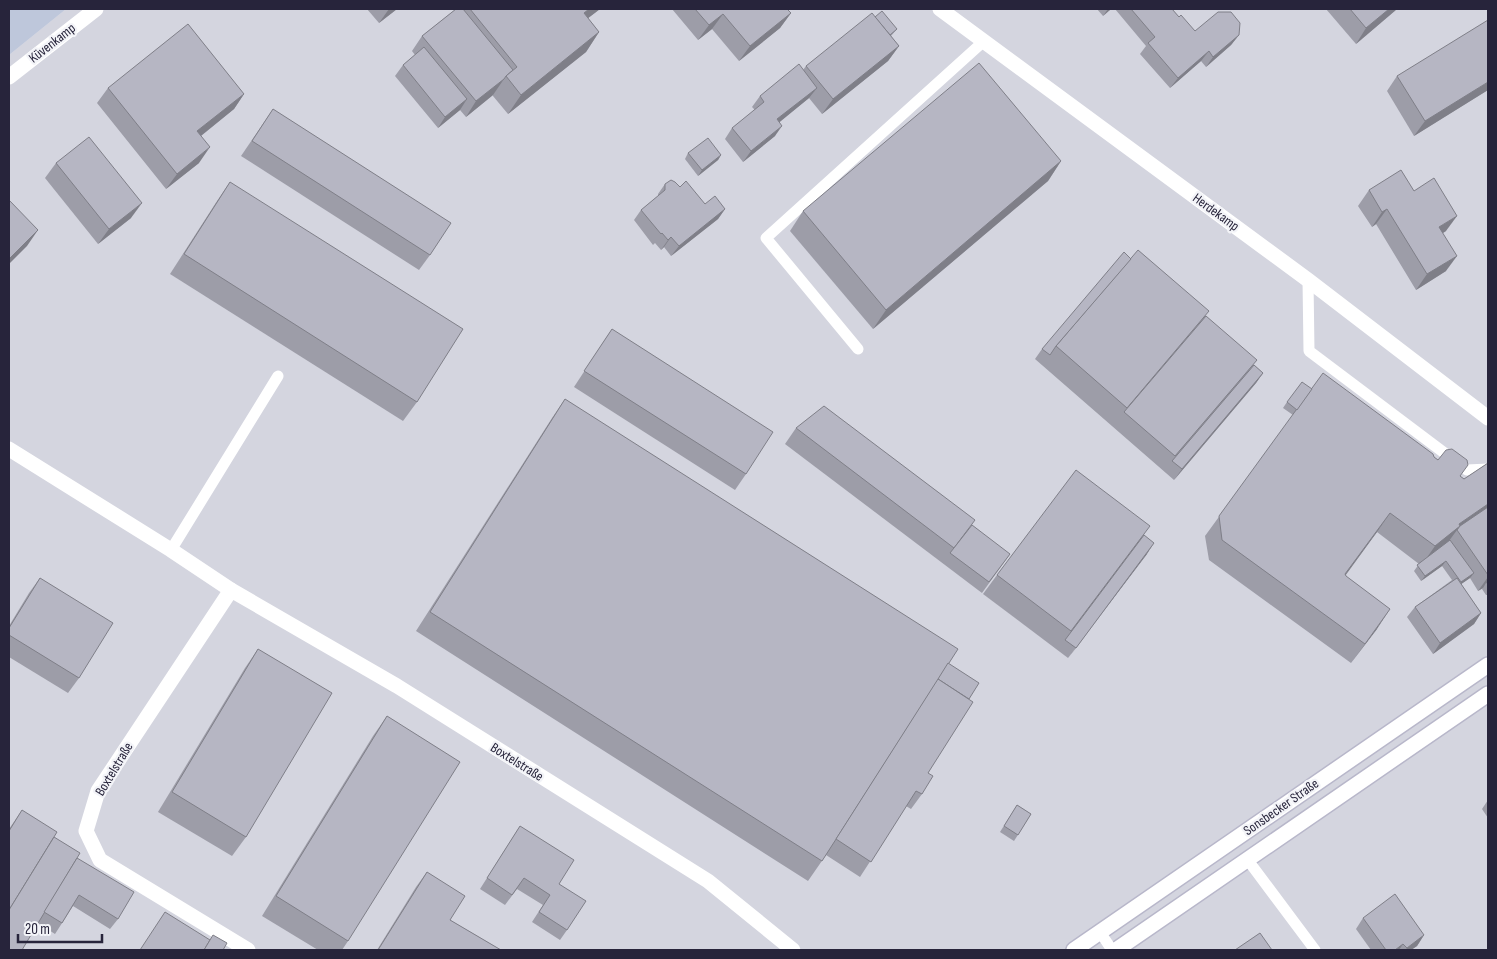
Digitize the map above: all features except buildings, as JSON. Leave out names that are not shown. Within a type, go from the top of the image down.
[{"type":"street","name":"Küvenkamp","points":[[9,77],[96,9]]},
{"type":"street","name":"Herdekamp","points":[[940,9],[1308,280],[1488,418]]},
{"type":"street","name":"Boxtelstraße","points":[[9,449],[230,590],[397,686],[708,881],[793,950]]},
{"type":"street","name":"Boxtelstraße","points":[[230,590],[98,791],[86,831],[100,860],[248,950]]},
{"type":"street","name":"Sonsbecker Straße","points":[[1074,950],[1488,665]]},
{"type":"street","name":"Sonsbecker Straße","points":[[1116,950],[1488,694]]},
{"type":"lane","points":[[858,349],[766,238],[984,41]]},
{"type":"lane","points":[[1308,280],[1309,351],[1466,470],[1488,469]]},
{"type":"lane","points":[[170,550],[278,376]]},
{"type":"lane","points":[[1247,859],[1315,950]]},
{"type":"lane","points":[[1100,932],[1112,950]]},
{"type":"shaded area","points":[[9,9],[66,9],[9,55]]},
{"type":"shaded area","points":[[66,9],[1488,9],[1488,950],[9,950],[9,55]]}]
